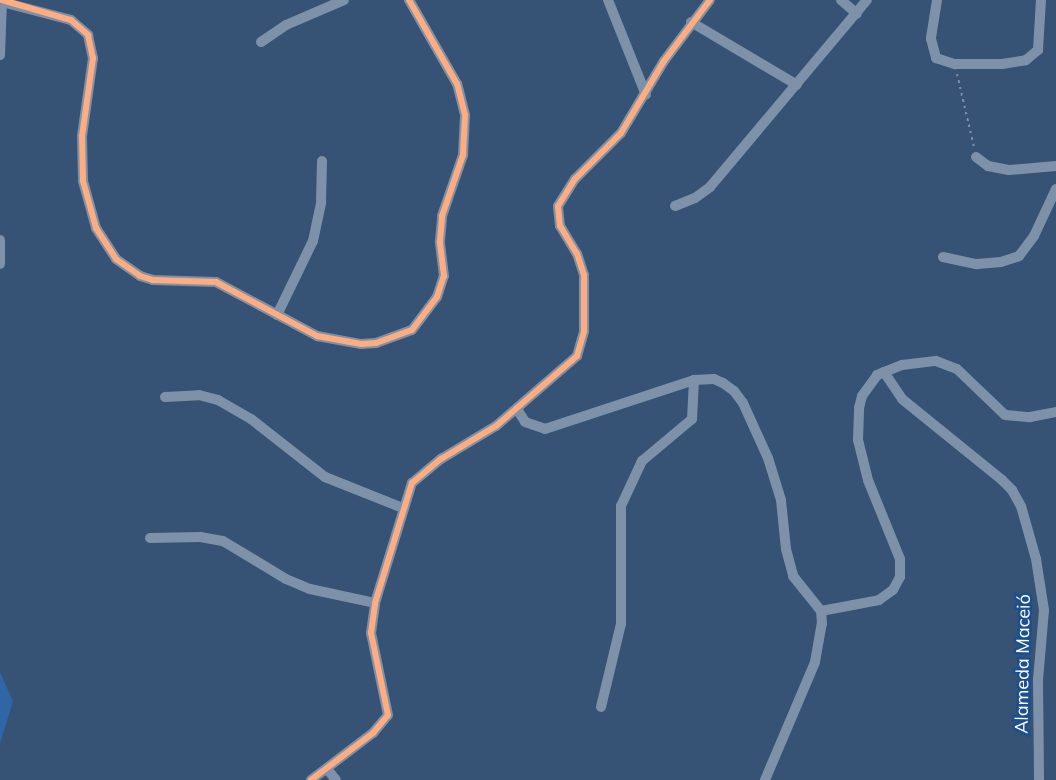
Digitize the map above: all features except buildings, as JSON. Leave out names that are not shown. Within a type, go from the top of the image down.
[{"type":"street","points":[[261,42],[286,25],[344,0]]},
{"type":"street","points":[[0,55],[2,1],[71,20],[88,35],[93,58],[82,136],[83,181],[96,228],[116,259],[140,276],[153,280],[216,282],[317,336],[361,344],[376,343],[412,330],[422,320],[442,286],[440,229],[444,206],[463,155],[465,115],[457,84],[409,0]]},
{"type":"street","points":[[608,0],[646,94]]},
{"type":"street","points":[[311,780],[373,733],[386,719],[388,709],[372,647],[375,603],[402,508],[412,483],[422,472],[481,436],[517,409],[569,366],[577,356],[584,332],[584,275],[577,254],[560,226],[558,206],[575,179],[621,133],[692,22],[710,0]]},
{"type":"street","points":[[842,0],[857,14]]},
{"type":"street","points":[[675,206],[695,198],[710,187],[867,0]]},
{"type":"street","points":[[937,0],[931,50],[940,61],[955,64],[1002,64],[1031,57],[1040,42],[1041,0]]},
{"type":"street","points":[[692,22],[797,85]]},
{"type":"street","points":[[976,157],[988,166],[1009,170],[1056,166]]},
{"type":"street","points":[[277,316],[312,241],[321,202],[322,161]]},
{"type":"street","points":[[943,257],[977,264],[1000,262],[1019,256],[1034,236],[1056,189]]},
{"type":"street","points":[[0,240],[0,264]]},
{"type":"street","points":[[821,611],[879,600],[893,590],[900,577],[900,559],[868,480],[858,440],[859,408],[862,396],[872,380],[884,372],[902,365],[936,361],[957,369],[1005,415],[1030,417],[1056,412]]},
{"type":"street","name":"Alameda Maceió","points":[[884,372],[902,399],[1002,480],[1012,490],[1021,506],[1036,559],[1044,604],[1038,680],[1039,780]]},
{"type":"street","points":[[517,409],[525,422],[545,429],[694,380],[714,379],[734,391],[743,403],[774,473],[794,576],[821,611],[822,624],[815,662],[765,780]]},
{"type":"street","points":[[601,707],[621,624],[621,506],[642,461],[692,419],[694,380]]},
{"type":"street","points":[[165,397],[199,395],[218,400],[251,418],[325,477],[402,508]]},
{"type":"street","points":[[150,538],[200,537],[223,541],[286,579],[310,589],[375,603]]},
{"type":"street","points":[[327,768],[336,780]]},
{"type":"path","points":[[955,64],[976,157]]},
{"type":"shaded area","points":[[0,672],[13,701],[0,744]]},
{"type":"cycle path","points":[[2,0],[71,20],[88,35],[93,58],[82,136],[83,181],[96,228],[116,259],[140,276],[153,280],[216,282],[317,336],[361,344],[376,343],[412,330],[437,297],[444,276],[440,241],[442,216],[463,155],[465,115],[457,84],[409,0]]},
{"type":"cycle path","points":[[311,780],[373,733],[388,715],[371,633],[375,603],[412,483],[441,459],[496,426],[577,356],[584,331],[584,275],[577,254],[560,226],[558,206],[575,179],[621,133],[664,61],[710,0]]}]
